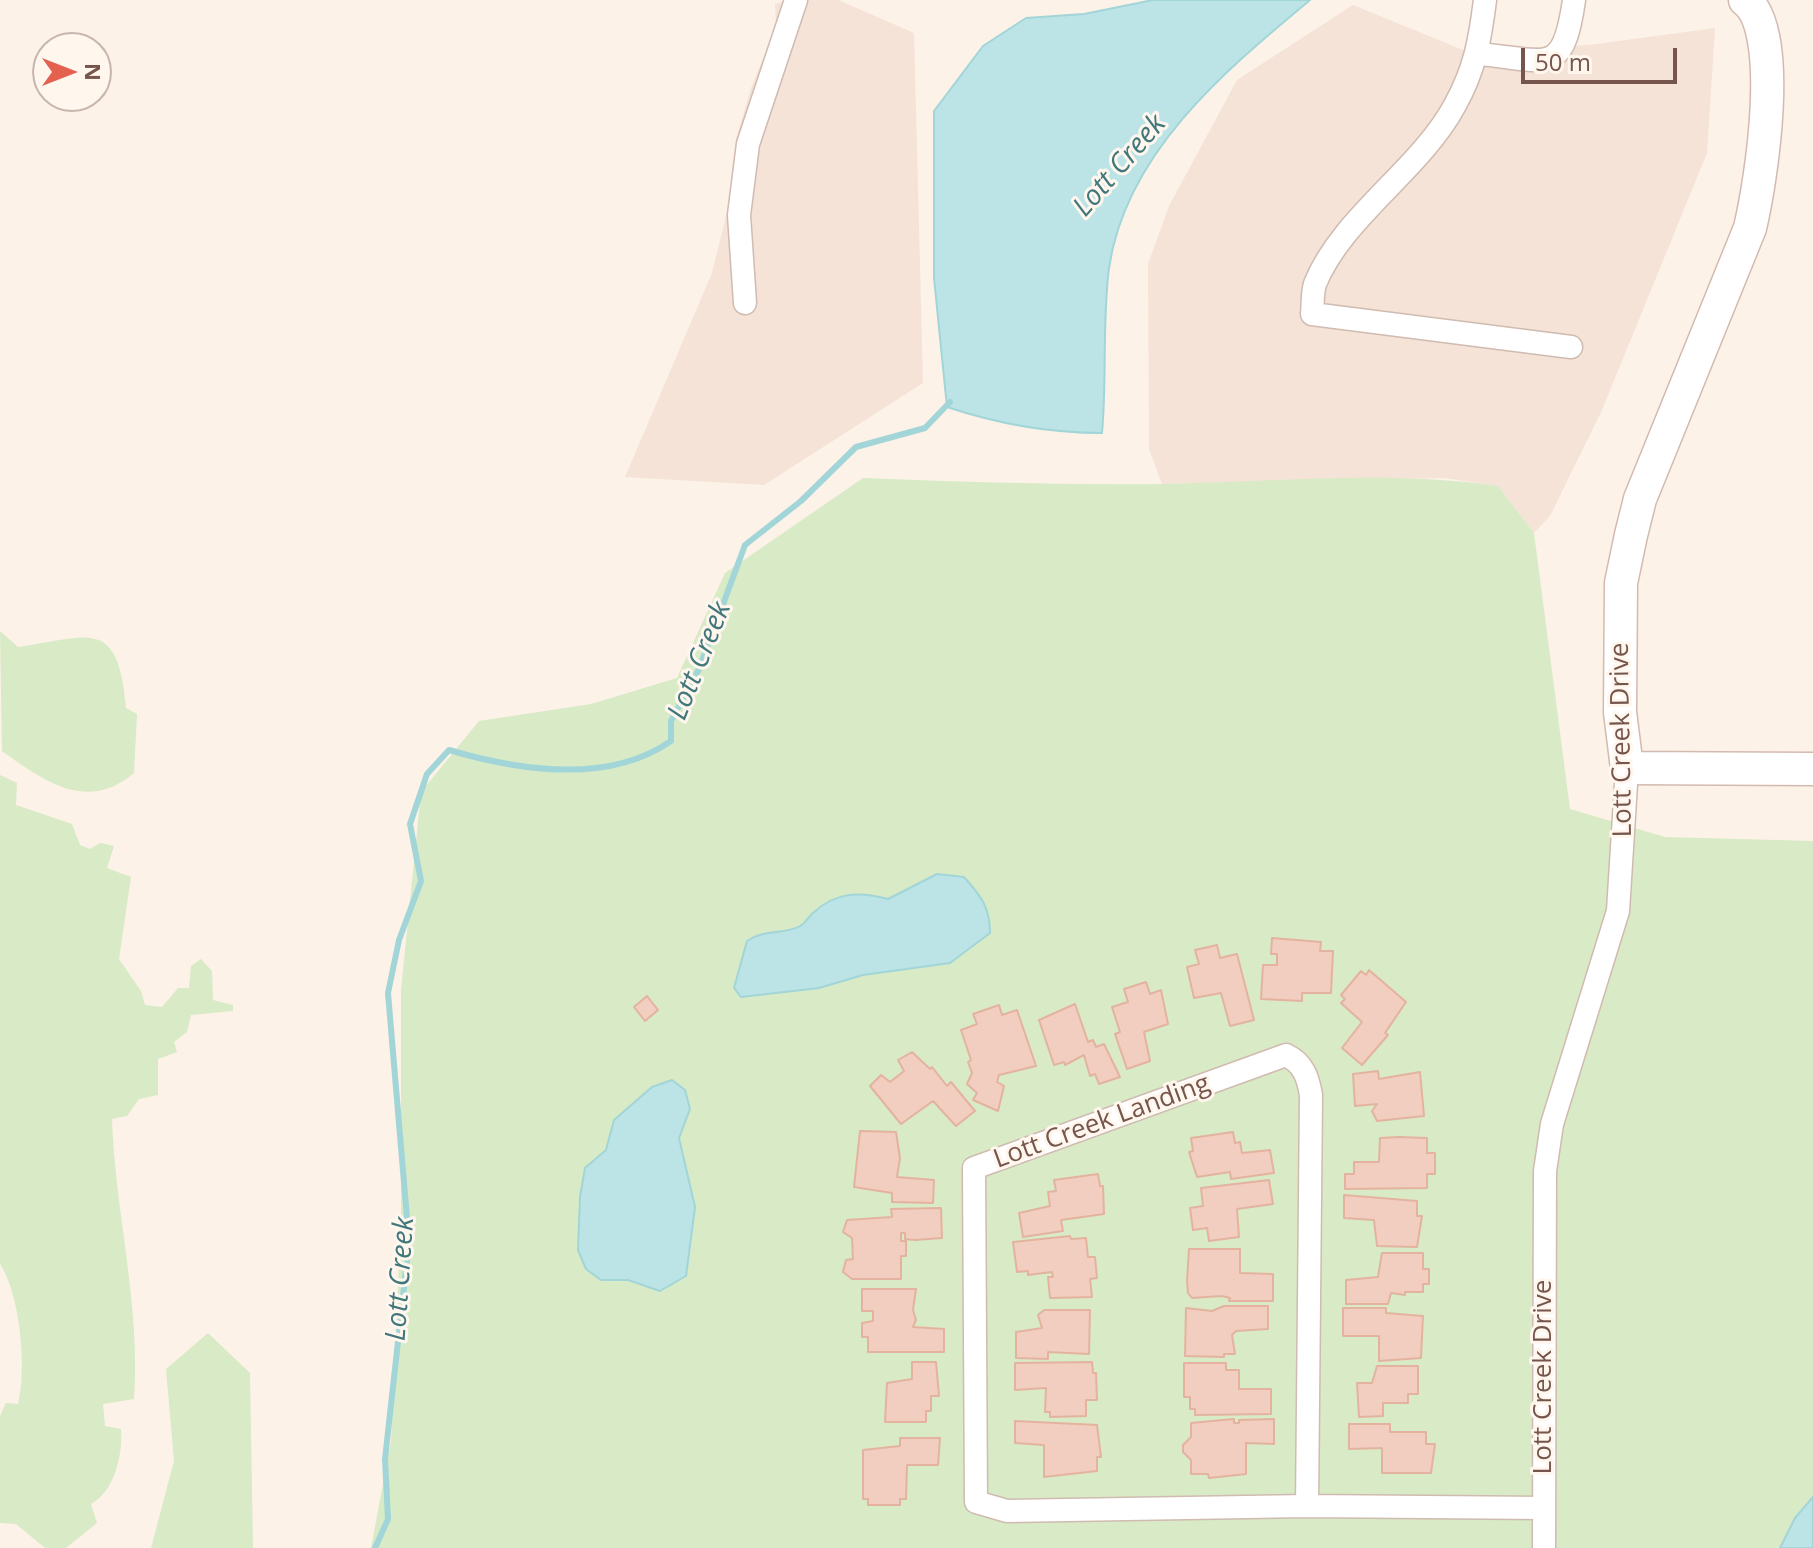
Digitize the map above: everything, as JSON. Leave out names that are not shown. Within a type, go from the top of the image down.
[{"type":"street","points":[[745,303],[739,215],[748,144],[796,0]]},
{"type":"street","points":[[1485,0],[1479,54],[1455,107],[1428,145],[1341,243],[1315,285],[1312,314],[1571,347]]},
{"type":"street","points":[[1479,54],[1545,60],[1560,54],[1568,40],[1574,0]]},
{"type":"street","name":"Lott Creek Drive","points":[[1544,1548],[1545,1171],[1552,1124],[1618,911],[1627,768],[1620,712],[1621,583],[1640,499],[1750,228],[1761,182],[1766,85],[1763,28],[1748,0]]},
{"type":"street","points":[[1627,768],[1813,769]]},
{"type":"street","name":"Lott Creek Landing","points":[[1307,1506],[1311,1095],[1309,1082],[1296,1060],[1286,1055],[974,1168],[976,1502],[1007,1511],[1307,1506],[1544,1508]]},
{"type":"shaded area","points":[[790,0],[838,0],[914,33],[923,383],[764,485],[625,477],[712,273],[727,212],[736,139],[751,88],[776,27],[775,4]]},
{"type":"shaded area","points":[[1353,5],[1463,50],[1589,45],[1715,28],[1707,153],[1602,410],[1550,516],[1534,533],[1498,486],[1444,478],[1162,484],[1149,449],[1148,264],[1169,206],[1237,80]]},
{"type":"green space","points":[[863,478],[1163,484],[1372,478],[1498,486],[1534,533],[1570,809],[1665,837],[1813,841],[1813,1548],[371,1548],[391,1441],[401,1215],[401,990],[421,792],[479,721],[591,704],[677,678],[725,573]]},
{"type":"green space","points":[[0,631],[18,647],[82,637],[96,639],[108,646],[122,679],[126,708],[137,714],[134,773],[117,785],[83,792],[50,782],[2,751]]},
{"type":"green space","points":[[0,775],[17,783],[16,805],[72,824],[80,845],[90,849],[100,843],[114,846],[107,868],[131,877],[119,959],[141,991],[145,1005],[162,1007],[178,988],[189,988],[191,966],[201,959],[212,971],[213,1000],[233,1005],[233,1011],[191,1015],[187,1032],[174,1042],[177,1052],[158,1059],[158,1095],[139,1099],[127,1116],[112,1119],[134,1329],[134,1399],[103,1404],[105,1426],[121,1429],[119,1460],[112,1481],[91,1504],[97,1523],[66,1548],[45,1548],[16,1524],[0,1523],[0,1416],[6,1403],[18,1404],[22,1352],[13,1293],[0,1264]]},
{"type":"green space","points":[[208,1333],[250,1373],[253,1548],[151,1548],[174,1461],[166,1369]]},
{"type":"water","points":[[1153,0],[1310,0],[1246,55],[1184,117],[1136,187],[1119,226],[1109,268],[1102,433],[1024,426],[947,407],[934,278],[934,111],[983,46],[1026,18],[1084,14]]},
{"type":"water","points":[[937,874],[964,877],[983,902],[990,924],[990,933],[950,963],[863,975],[819,988],[741,997],[734,988],[747,941],[754,937],[800,926],[811,914],[839,897],[868,895],[888,899]]},
{"type":"water","points":[[672,1080],[685,1090],[690,1109],[679,1138],[695,1207],[686,1276],[660,1291],[628,1280],[601,1280],[586,1269],[578,1250],[580,1197],[585,1168],[606,1150],[614,1120],[652,1087]]},
{"type":"water","points":[[1813,1497],[1813,1548],[1780,1548],[1795,1518]]},
{"type":"building","points":[[1272,938],[1321,942],[1320,951],[1333,951],[1331,993],[1302,993],[1302,1001],[1261,999],[1263,965],[1277,965],[1277,954],[1271,954]]},
{"type":"building","points":[[1217,945],[1220,958],[1237,954],[1254,1020],[1230,1026],[1221,993],[1194,998],[1187,967],[1199,964],[1195,950]]},
{"type":"building","points":[[1369,970],[1406,1002],[1385,1033],[1388,1035],[1362,1065],[1342,1048],[1362,1022],[1341,1003],[1345,999],[1341,995],[1361,971],[1366,975]]},
{"type":"building","points":[[1146,982],[1150,994],[1161,990],[1168,1024],[1144,1032],[1150,1061],[1127,1069],[1115,1034],[1120,1032],[1112,1007],[1128,1002],[1124,989]]},
{"type":"building","points":[[647,996],[658,1010],[645,1021],[634,1007]]},
{"type":"building","points":[[1075,1004],[1088,1042],[1093,1040],[1096,1047],[1104,1044],[1120,1077],[1099,1084],[1095,1074],[1090,1076],[1084,1055],[1065,1065],[1064,1062],[1054,1065],[1039,1020]]},
{"type":"building","points":[[999,1005],[1002,1015],[1017,1010],[1036,1066],[999,1075],[997,1082],[1004,1086],[998,1111],[973,1100],[977,1093],[967,1084],[972,1073],[968,1062],[971,1060],[961,1030],[977,1024],[973,1014]]},
{"type":"building","points":[[912,1052],[930,1069],[932,1067],[947,1086],[951,1082],[975,1111],[956,1126],[933,1101],[901,1124],[870,1086],[881,1075],[890,1082],[904,1071],[898,1060]]},
{"type":"building","points":[[1378,1071],[1379,1079],[1420,1072],[1424,1116],[1377,1121],[1372,1111],[1377,1104],[1355,1106],[1353,1074]]},
{"type":"building","points":[[860,1131],[896,1132],[900,1158],[897,1177],[934,1180],[933,1203],[892,1202],[892,1193],[854,1187]]},
{"type":"building","points":[[1233,1132],[1235,1143],[1240,1142],[1242,1153],[1270,1150],[1274,1173],[1231,1179],[1230,1172],[1197,1177],[1189,1152],[1193,1151],[1191,1138]]},
{"type":"building","points":[[1380,1138],[1427,1138],[1427,1153],[1435,1153],[1435,1174],[1427,1174],[1427,1188],[1345,1189],[1345,1174],[1354,1174],[1354,1162],[1379,1162]]},
{"type":"building","points":[[1098,1174],[1100,1186],[1103,1186],[1104,1214],[1061,1220],[1063,1231],[1023,1237],[1019,1213],[1050,1206],[1048,1192],[1056,1191],[1054,1180]]},
{"type":"building","points":[[1269,1180],[1273,1204],[1237,1209],[1239,1237],[1209,1241],[1207,1228],[1193,1230],[1190,1208],[1203,1206],[1201,1188]]},
{"type":"building","points":[[1344,1195],[1417,1201],[1417,1216],[1422,1216],[1417,1247],[1377,1246],[1374,1220],[1344,1218]]},
{"type":"building","points":[[941,1208],[942,1238],[905,1239],[905,1233],[901,1233],[901,1241],[906,1241],[906,1256],[901,1256],[901,1279],[852,1279],[843,1272],[846,1260],[853,1259],[852,1238],[843,1232],[847,1220],[892,1217],[891,1209]]},
{"type":"building","points":[[1070,1236],[1071,1239],[1086,1238],[1088,1257],[1095,1257],[1097,1278],[1090,1279],[1092,1297],[1050,1298],[1048,1277],[1053,1277],[1052,1272],[1028,1275],[1028,1271],[1017,1272],[1013,1242]]},
{"type":"building","points":[[1189,1249],[1240,1249],[1240,1273],[1273,1274],[1273,1301],[1229,1301],[1230,1298],[1222,1296],[1192,1298],[1188,1293],[1187,1281]]},
{"type":"building","points":[[1382,1253],[1423,1253],[1423,1269],[1429,1269],[1429,1284],[1423,1284],[1423,1292],[1405,1292],[1405,1295],[1391,1293],[1388,1304],[1346,1304],[1346,1280],[1378,1277]]},
{"type":"building","points":[[862,1289],[916,1289],[913,1310],[916,1320],[913,1327],[944,1329],[944,1352],[868,1352],[868,1337],[862,1337],[862,1323],[873,1321],[873,1311],[862,1311]]},
{"type":"building","points":[[1224,1306],[1268,1306],[1268,1329],[1236,1331],[1232,1335],[1235,1354],[1224,1354],[1224,1357],[1185,1356],[1186,1308],[1212,1311]]},
{"type":"building","points":[[1343,1308],[1386,1308],[1386,1313],[1423,1316],[1421,1358],[1379,1361],[1379,1336],[1343,1336]]},
{"type":"building","points":[[1044,1310],[1090,1310],[1089,1354],[1048,1352],[1048,1359],[1016,1358],[1016,1332],[1042,1328],[1038,1315]]},
{"type":"building","points":[[912,1362],[936,1362],[939,1396],[931,1396],[931,1411],[926,1411],[926,1422],[885,1422],[887,1383],[912,1379]]},
{"type":"building","points":[[1092,1362],[1093,1373],[1096,1373],[1097,1400],[1086,1400],[1086,1416],[1050,1417],[1050,1412],[1045,1412],[1046,1388],[1015,1390],[1015,1363]]},
{"type":"building","points":[[1184,1363],[1226,1363],[1226,1370],[1239,1370],[1239,1389],[1271,1389],[1271,1414],[1195,1415],[1195,1409],[1190,1409],[1190,1397],[1184,1397]]},
{"type":"building","points":[[1377,1366],[1418,1366],[1418,1394],[1408,1394],[1408,1403],[1383,1403],[1383,1416],[1359,1417],[1357,1383],[1372,1383]]},
{"type":"building","points":[[1234,1419],[1234,1423],[1239,1423],[1239,1420],[1274,1419],[1274,1444],[1246,1443],[1246,1474],[1209,1478],[1208,1474],[1191,1474],[1191,1460],[1183,1452],[1183,1445],[1191,1437],[1191,1423]]},
{"type":"building","points":[[1015,1421],[1097,1425],[1101,1457],[1097,1457],[1097,1471],[1044,1477],[1044,1445],[1015,1443]]},
{"type":"building","points":[[1349,1424],[1390,1424],[1390,1432],[1426,1432],[1426,1444],[1435,1444],[1431,1473],[1382,1473],[1382,1448],[1349,1449]]},
{"type":"building","points":[[900,1438],[940,1438],[938,1465],[907,1465],[906,1499],[900,1499],[900,1505],[868,1505],[868,1499],[863,1499],[863,1450],[900,1446]]},
{"type":"waterway","name":"Lott Creek","points":[[375,1548],[388,1519],[385,1459],[409,1242],[388,993],[399,940],[421,881],[410,824],[427,774],[449,750],[504,763],[562,770],[619,764],[646,755],[671,741],[671,721],[699,669],[745,545],[801,501],[856,447],[925,428],[950,402]]}]
